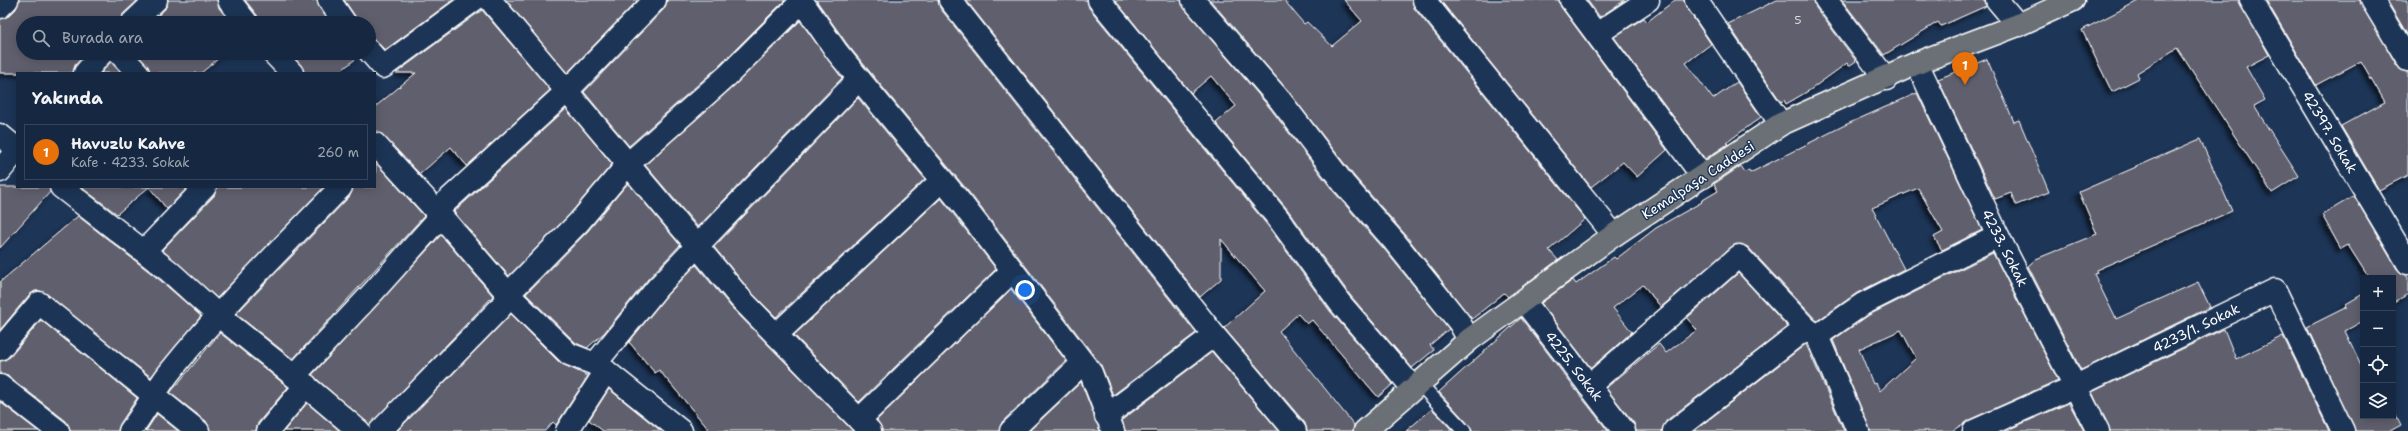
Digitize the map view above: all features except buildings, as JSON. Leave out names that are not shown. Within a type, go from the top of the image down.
[{"type":"main road","name":"Kemalpaşa Caddesi","points":[[1365,431],[1469,340],[1614,235],[1781,124],[1886,79],[1917,64],[2018,25],[2073,0]]},
{"type":"street","points":[[0,7],[7,0]]},
{"type":"street","points":[[139,16],[156,0]]},
{"type":"street","points":[[229,0],[242,16]]},
{"type":"street","points":[[329,0],[340,16]]},
{"type":"street","points":[[376,59],[383,67],[474,0]]},
{"type":"street","points":[[490,0],[740,298],[864,425],[1012,271]]},
{"type":"street","points":[[268,431],[300,381],[439,213],[566,92],[655,0]]},
{"type":"street","points":[[380,431],[501,306],[508,294],[579,222],[628,164],[728,76],[801,0],[859,79],[942,180],[1091,373],[1110,423],[1214,335]]},
{"type":"street","points":[[950,0],[1214,335],[1295,431]]},
{"type":"street","points":[[1099,0],[1278,218],[1340,303],[1416,386]]},
{"type":"street","points":[[1193,0],[1280,100],[1344,184],[1394,241],[1454,316],[1469,340]]},
{"type":"street","points":[[1424,0],[1614,235]]},
{"type":"street","points":[[1571,0],[1703,177]]},
{"type":"street","points":[[1597,34],[1648,0]]},
{"type":"street","points":[[1696,0],[1781,124]]},
{"type":"street","points":[[1826,0],[1886,79]]},
{"type":"street","points":[[1998,0],[2018,25]]},
{"type":"street","name":"42397. Sokak","points":[[2251,0],[2408,263]]},
{"type":"street","points":[[2372,0],[2408,60]]},
{"type":"street","points":[[86,72],[96,60]]},
{"type":"street","points":[[126,60],[137,72]]},
{"type":"street","points":[[280,60],[291,72]]},
{"type":"street","name":"4233. Sokak","points":[[1917,64],[1998,236],[2098,431]]},
{"type":"street","points":[[567,431],[600,368],[658,287],[859,79]]},
{"type":"street","points":[[0,135],[16,148]]},
{"type":"street","points":[[376,147],[439,213],[508,294],[569,354],[600,368],[681,431]]},
{"type":"street","points":[[0,172],[16,150]]},
{"type":"street","points":[[776,335],[942,180]]},
{"type":"street","points":[[63,188],[144,251],[219,316],[360,431]]},
{"type":"street","points":[[144,251],[205,188]]},
{"type":"street","points":[[130,431],[155,396],[168,374],[219,316],[340,188]]},
{"type":"street","points":[[1674,431],[1812,332],[1863,304],[1998,236]]},
{"type":"street","points":[[1589,386],[1739,256],[1812,332],[1858,431]]},
{"type":"street","name":"4233/1. Sokak","points":[[1974,431],[2076,386],[2276,290],[2343,431]]},
{"type":"street","name":"4225. Sokak","points":[[1524,301],[1624,431]]},
{"type":"street","points":[[0,349],[39,303],[198,431]]},
{"type":"street","points":[[1011,431],[1083,363]]},
{"type":"street","points":[[0,386],[58,431]]},
{"type":"lane","points":[[1416,386],[1464,431]]},
{"type":"place","name":"Havuzlu Kahve","points":[[1965,85]]}]
